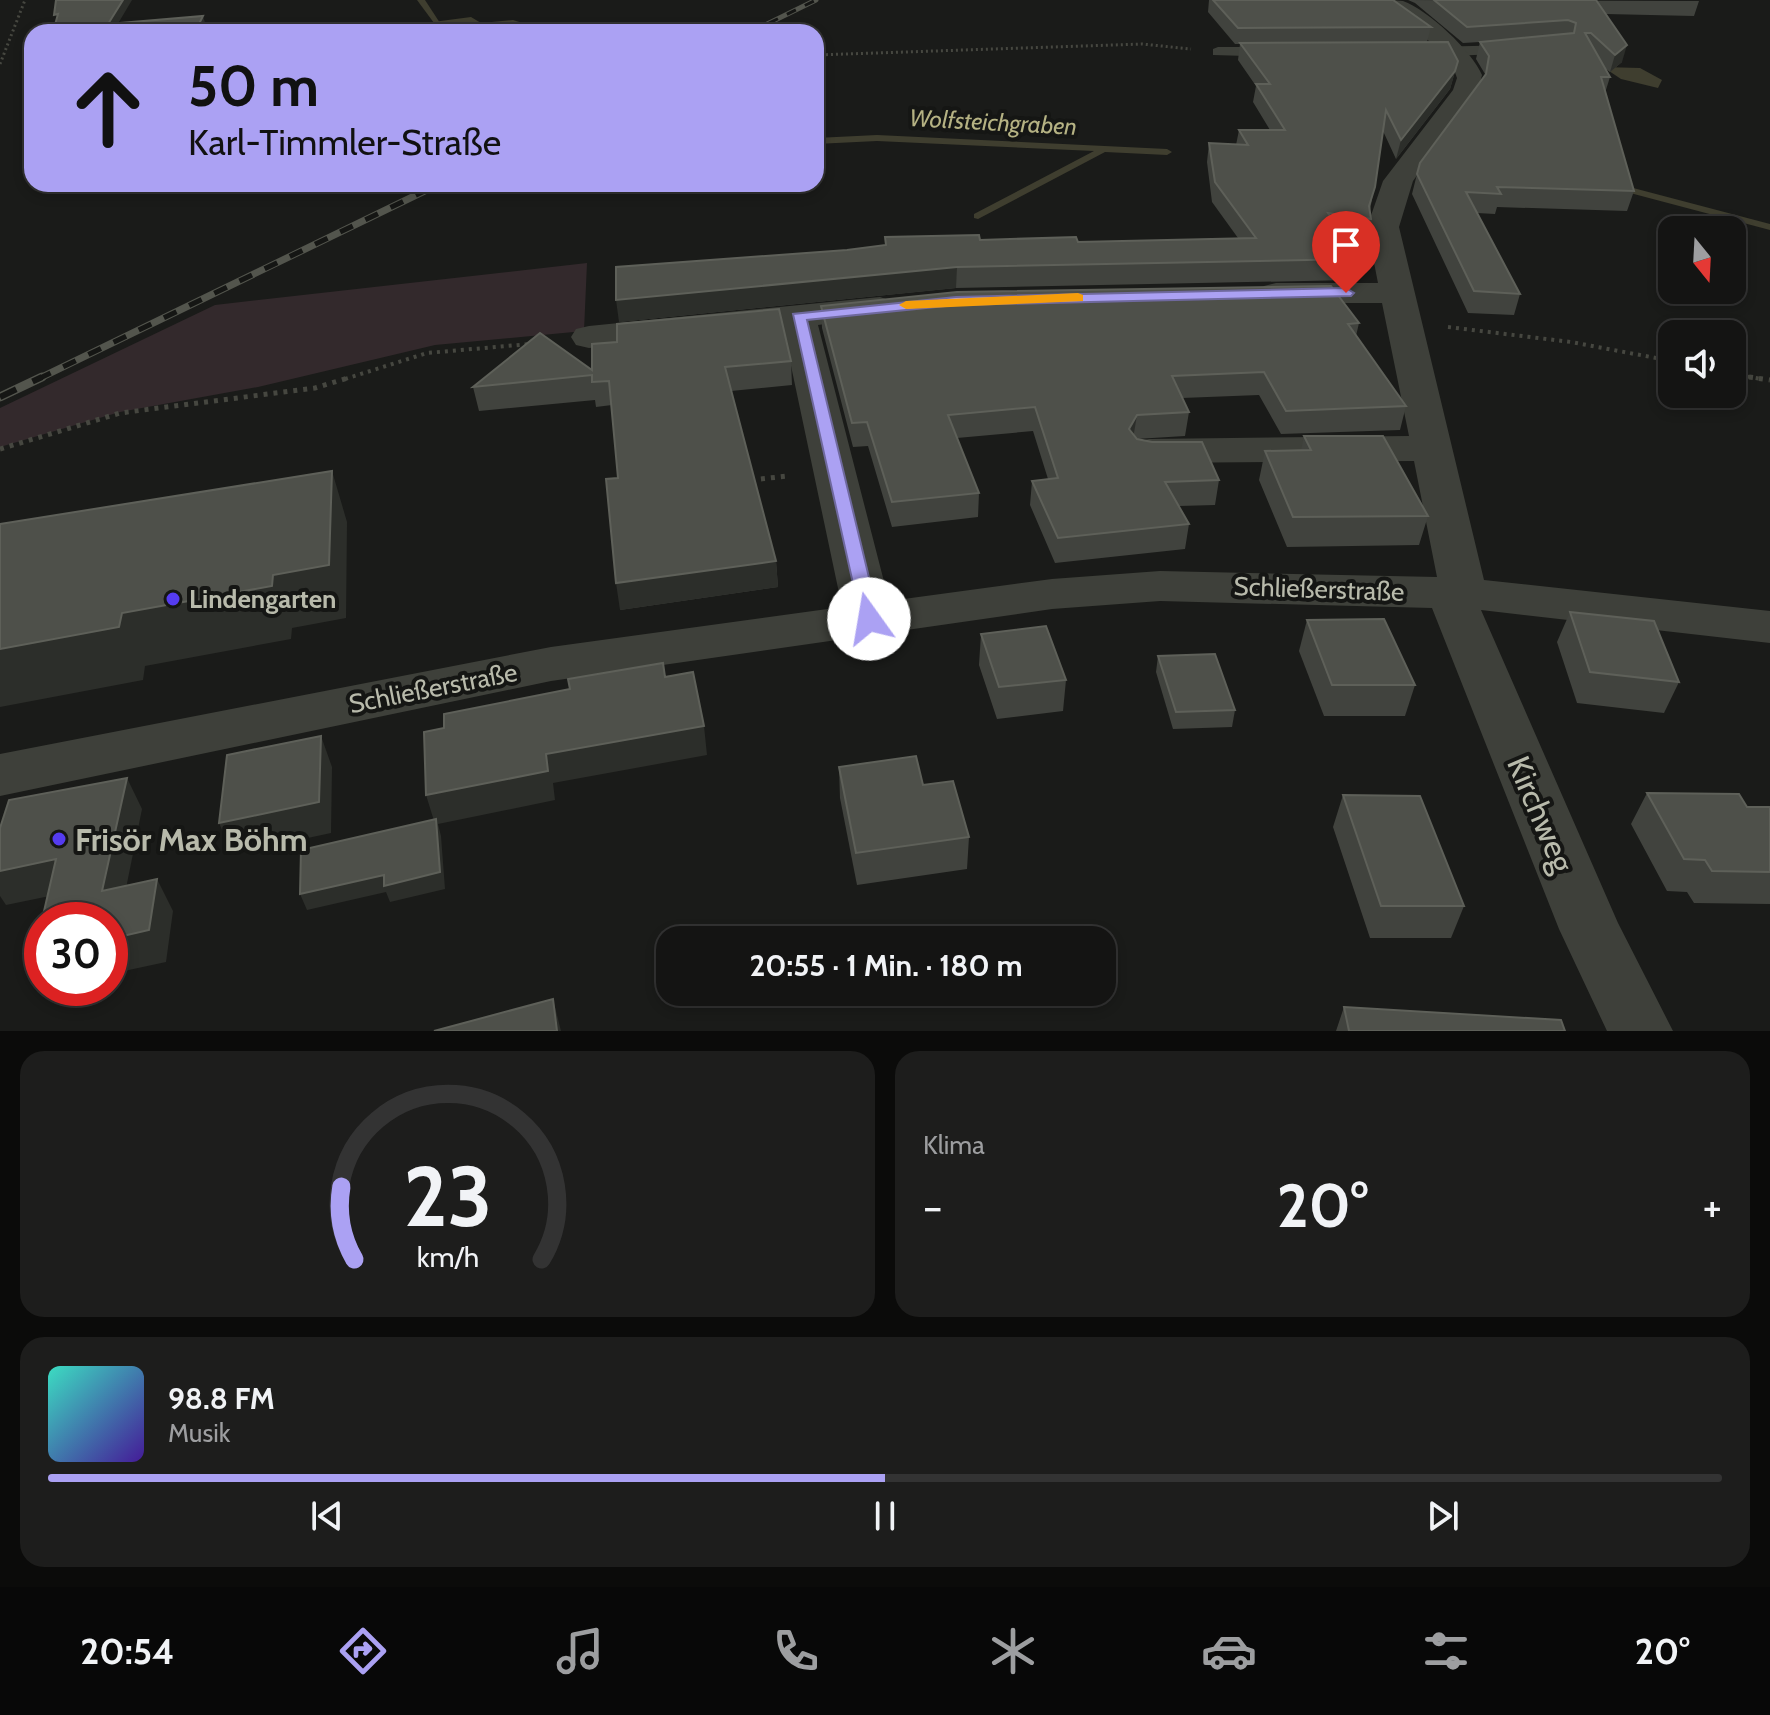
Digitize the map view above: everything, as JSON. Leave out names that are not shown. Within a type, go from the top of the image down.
[{"type":"street","points":[[1388,0],[1450,49]]},
{"type":"street","name":"Kirchweg","points":[[1450,49],[1469,70],[1470,79],[1398,181],[1383,227],[1432,448],[1457,593],[1590,929],[1640,1031]]},
{"type":"street","points":[[1238,294],[1400,307]]},
{"type":"street","points":[[589,337],[909,305]]},
{"type":"street","points":[[798,317],[869,619]]},
{"type":"street","points":[[1149,451],[1432,448]]},
{"type":"street","name":"Schließerstraße","points":[[0,775],[551,664],[1052,594],[1160,586],[1457,593],[1770,627]]},
{"type":"lane","points":[[1413,52],[1527,50]]},
{"type":"lane","points":[[1218,52],[1297,52]]},
{"type":"path","points":[[0,64],[25,0]]},
{"type":"path","points":[[824,55],[1142,44],[1218,52]]},
{"type":"path","points":[[1400,307],[1658,358]]},
{"type":"path","points":[[0,449],[120,413],[315,388],[427,353],[589,337]]},
{"type":"path","points":[[1746,376],[1770,380]]},
{"type":"path","points":[[746,481],[833,471]]},
{"type":"shaded area","points":[[471,17],[481,23],[513,20],[526,24],[418,24]]},
{"type":"shaded area","points":[[1603,67],[1640,68],[1662,80],[1658,88],[1621,79]]},
{"type":"shaded area","points":[[587,263],[584,331],[435,345],[258,387],[120,412],[0,447],[0,408],[215,305]]},
{"type":"building","points":[[56,0],[123,0],[108,24],[55,24],[58,14],[54,15]]},
{"type":"building","points":[[1213,0],[1393,0],[1431,27],[1238,28]]},
{"type":"building","points":[[1434,0],[1596,0],[1627,45],[1615,55],[1591,33],[1585,33],[1610,77],[1601,77],[1634,191],[1497,187],[1501,194],[1466,192],[1520,294],[1474,291],[1417,174],[1420,163],[1486,74],[1489,56],[1480,42],[1574,33],[1576,23],[1568,20],[1467,27]]},
{"type":"building","points":[[203,16],[199,24],[108,24]]},
{"type":"building","points":[[1448,42],[1458,61],[1455,71],[1401,140],[1386,110],[1375,187],[1369,206],[1371,219],[1328,213],[1356,259],[957,267],[616,300],[616,267],[847,250],[886,245],[885,237],[979,235],[980,240],[1076,237],[1078,242],[1256,238],[1215,182],[1209,143],[1248,145],[1239,130],[1285,130],[1256,84],[1270,84],[1240,43]]},
{"type":"building","points":[[1331,286],[1359,323],[1348,324],[1406,406],[1286,411],[1264,372],[1172,376],[1189,412],[1137,415],[1129,429],[1137,439],[1152,442],[1202,442],[1219,480],[1165,482],[1189,524],[1058,538],[1032,481],[1058,478],[1035,407],[948,415],[979,493],[892,502],[867,422],[852,423],[821,306],[957,292]]},
{"type":"building","points":[[779,309],[791,361],[725,367],[776,561],[616,583],[606,479],[618,478],[609,381],[592,382],[592,375],[473,387],[540,333],[592,370],[592,344],[617,342],[617,324]]},
{"type":"building","points":[[1304,436],[1383,436],[1428,516],[1293,517],[1265,451],[1311,450]]},
{"type":"building","points":[[332,471],[329,565],[273,575],[272,586],[122,613],[119,627],[0,649],[0,524]]},
{"type":"building","points":[[1570,612],[1654,621],[1679,682],[1590,672]]},
{"type":"building","points":[[1384,619],[1415,685],[1332,685],[1307,620]]},
{"type":"building","points":[[1046,626],[1066,680],[999,687],[981,634]]},
{"type":"building","points":[[1215,654],[1235,710],[1176,712],[1158,656]]},
{"type":"building","points":[[663,663],[665,677],[693,672],[704,726],[546,754],[548,771],[426,795],[424,732],[444,728],[444,714],[570,689],[568,679]]},
{"type":"building","points":[[321,736],[319,802],[219,823],[227,755]]},
{"type":"building","points":[[916,756],[923,785],[953,781],[969,837],[856,853],[839,767]]},
{"type":"building","points":[[127,778],[102,891],[157,879],[149,930],[128,935],[128,902],[46,902],[56,859],[0,871],[0,828],[9,800]]},
{"type":"building","points":[[1647,793],[1739,794],[1747,807],[1770,807],[1770,872],[1712,871],[1705,860],[1684,859]]},
{"type":"building","points":[[1343,795],[1420,796],[1464,906],[1381,906]]},
{"type":"building","points":[[436,819],[440,872],[384,886],[384,875],[300,894],[301,850]]},
{"type":"building","points":[[553,999],[557,1031],[434,1031]]},
{"type":"building","points":[[1344,1007],[1561,1020],[1565,1031],[1349,1031]]},
{"type":"waterway","name":"Wolfsteichgraben","points":[[421,0],[437,21]]},
{"type":"waterway","name":"Wolfsteichgraben","points":[[824,141],[877,138],[1167,152]]},
{"type":"waterway","points":[[978,216],[1101,151]]},
{"type":"waterway","name":"Wolfsteichgraben","points":[[1618,187],[1770,227]]},
{"type":"railway","points":[[767,24],[816,0]]},
{"type":"railway","points":[[38,379],[423,192]]},
{"type":"railway","points":[[0,397],[42,377]]},
{"type":"slow traffic","points":[[906,305],[1078,298]]},
{"type":"place","name":"Lindengarten","points":[[173,599]]},
{"type":"place","name":"Frisör Max Böhm","points":[[59,839]]},
{"type":"route","points":[[869,619],[798,317],[956,301],[1346,293]]}]
